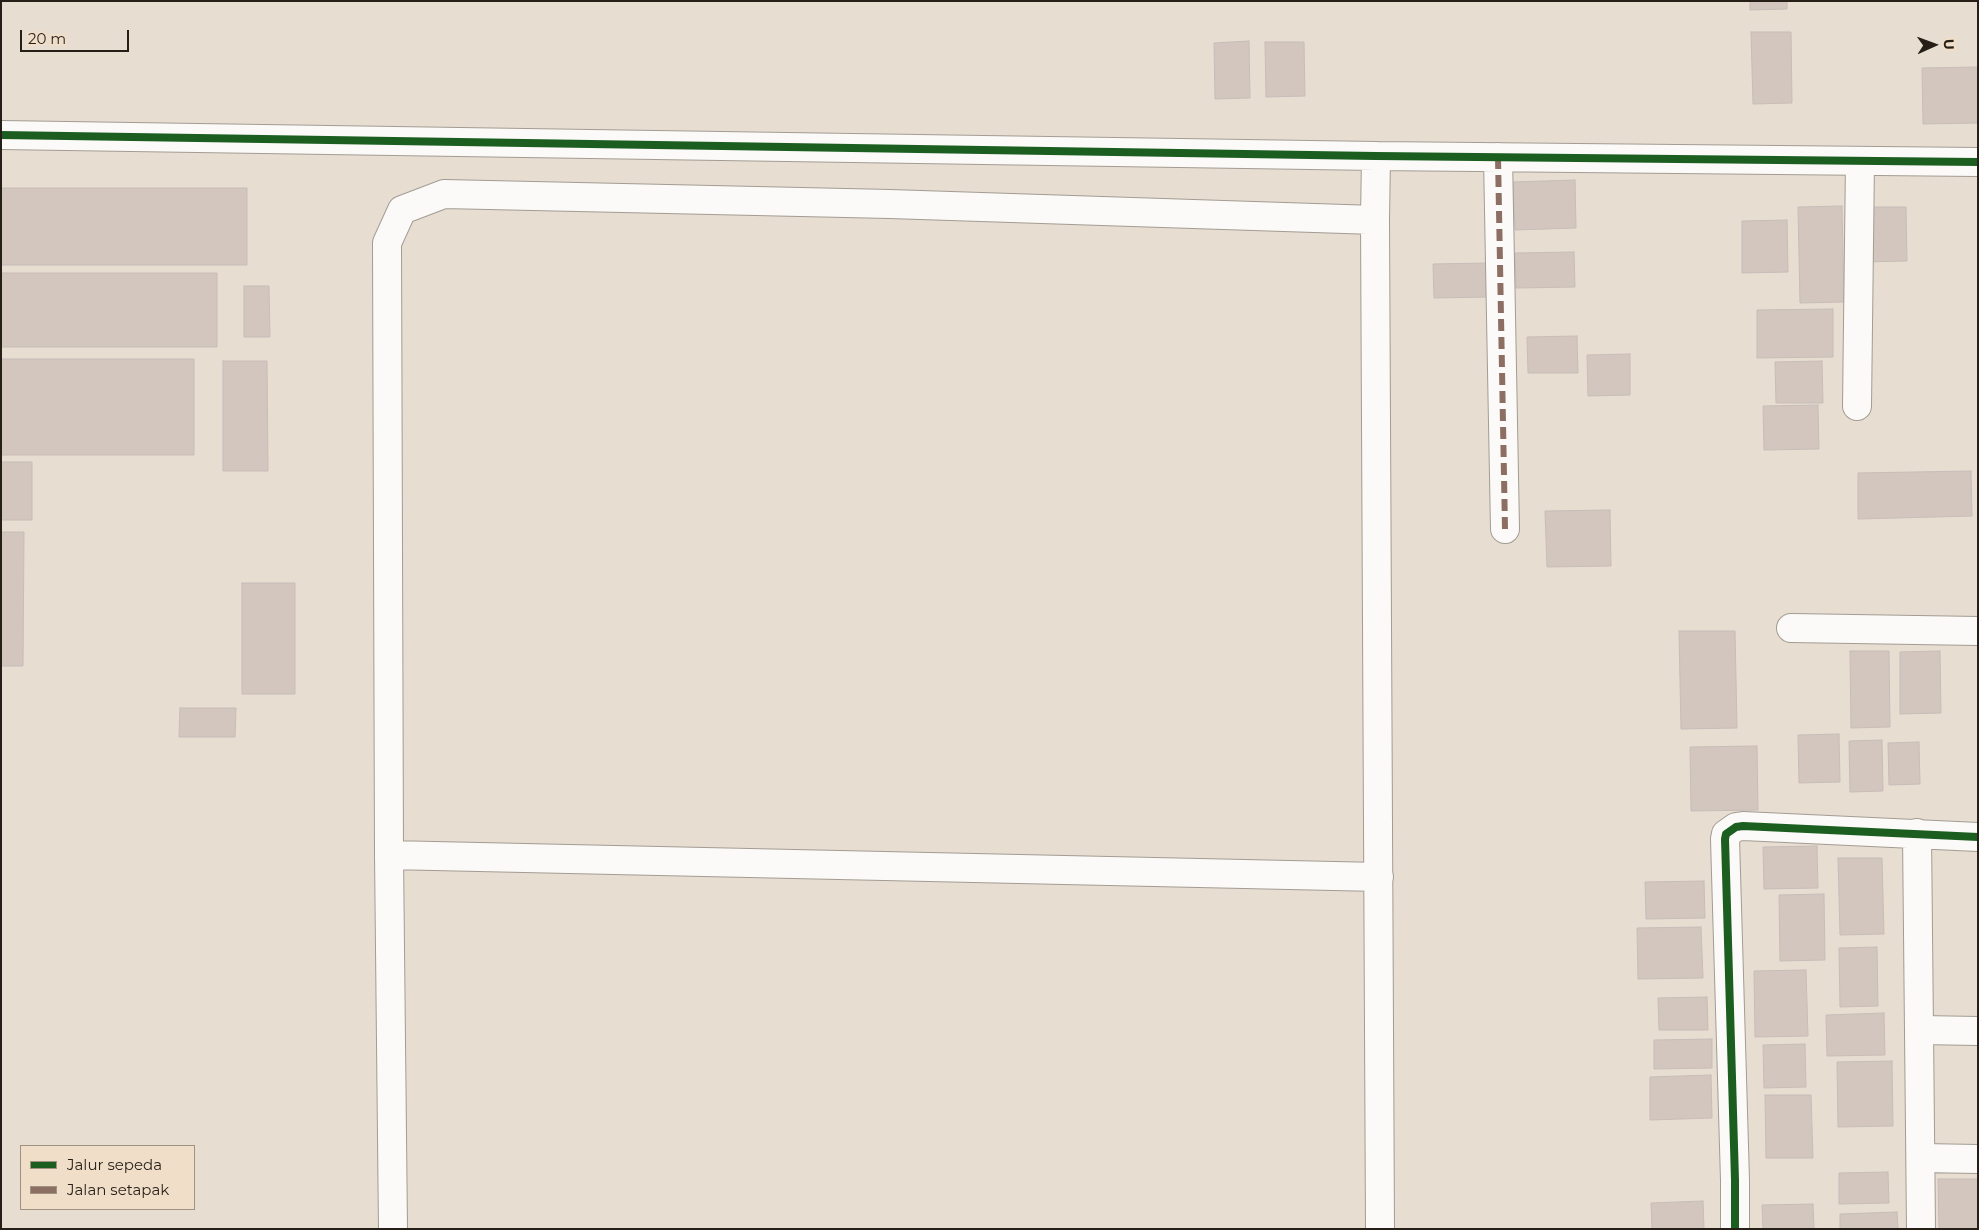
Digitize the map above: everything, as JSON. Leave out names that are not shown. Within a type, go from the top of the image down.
[{"type":"street","points":[[1,135],[1376,156],[1978,162]]},
{"type":"street","points":[[1376,156],[1380,1229]]},
{"type":"street","points":[[1498,157],[1505,528]]},
{"type":"street","points":[[1857,406],[1860,161]]},
{"type":"street","points":[[393,1229],[389,855],[387,243],[402,210],[444,194],[890,204],[1375,220]]},
{"type":"street","points":[[1791,628],[1978,631]]},
{"type":"street","points":[[1735,1229],[1726,834],[1736,826],[1743,826],[1978,836]]},
{"type":"street","points":[[1917,833],[1921,1229]]},
{"type":"street","points":[[389,855],[1379,877]]},
{"type":"street","points":[[1920,1030],[1978,1031]]},
{"type":"street","points":[[1921,1158],[1978,1159]]},
{"type":"building","points":[[1750,1],[1787,1],[1787,9],[1750,10]]},
{"type":"building","points":[[1751,32],[1791,32],[1792,103],[1753,104]]},
{"type":"building","points":[[1249,41],[1250,98],[1215,99],[1214,43]]},
{"type":"building","points":[[1265,42],[1304,42],[1305,96],[1266,97]]},
{"type":"building","points":[[1978,67],[1978,123],[1923,124],[1922,68]]},
{"type":"building","points":[[1575,180],[1576,228],[1515,230],[1513,182]]},
{"type":"building","points":[[1,188],[247,188],[247,265],[1,265]]},
{"type":"building","points":[[1842,206],[1844,302],[1800,303],[1798,207]]},
{"type":"building","points":[[1861,207],[1906,207],[1907,261],[1862,262]]},
{"type":"building","points":[[1787,220],[1788,272],[1742,273],[1742,221]]},
{"type":"building","points":[[1574,252],[1575,287],[1516,288],[1515,253]]},
{"type":"building","points":[[1489,263],[1489,297],[1434,298],[1433,264]]},
{"type":"building","points":[[1,273],[217,273],[217,347],[1,347]]},
{"type":"building","points":[[244,286],[269,286],[270,337],[244,337]]},
{"type":"building","points":[[1833,309],[1833,357],[1757,358],[1757,310]]},
{"type":"building","points":[[1577,336],[1578,373],[1528,373],[1527,337]]},
{"type":"building","points":[[1630,354],[1630,395],[1588,396],[1587,355]]},
{"type":"building","points":[[1,359],[194,359],[194,455],[1,455]]},
{"type":"building","points":[[223,361],[267,361],[268,471],[223,471]]},
{"type":"building","points":[[1822,361],[1823,403],[1776,403],[1775,362]]},
{"type":"building","points":[[1818,405],[1819,449],[1764,450],[1763,406]]},
{"type":"building","points":[[1,462],[32,462],[32,520],[1,520]]},
{"type":"building","points":[[1971,471],[1972,516],[1858,519],[1858,473]]},
{"type":"building","points":[[1610,510],[1611,566],[1547,567],[1545,511]]},
{"type":"building","points":[[1,532],[24,532],[23,666],[1,666]]},
{"type":"building","points":[[242,583],[295,583],[295,694],[242,694]]},
{"type":"building","points":[[1679,631],[1735,631],[1737,728],[1681,729]]},
{"type":"building","points":[[1850,651],[1889,651],[1890,727],[1851,728]]},
{"type":"building","points":[[1940,651],[1941,713],[1900,714],[1900,652]]},
{"type":"building","points":[[180,708],[236,708],[235,737],[179,737]]},
{"type":"building","points":[[1839,734],[1840,782],[1799,783],[1798,735]]},
{"type":"building","points":[[1882,740],[1883,791],[1850,792],[1849,741]]},
{"type":"building","points":[[1919,742],[1920,784],[1889,785],[1888,743]]},
{"type":"building","points":[[1757,746],[1758,810],[1691,811],[1690,747]]},
{"type":"building","points":[[1817,846],[1818,888],[1764,889],[1763,847]]},
{"type":"building","points":[[1838,858],[1882,858],[1884,934],[1840,935]]},
{"type":"building","points":[[1704,881],[1705,918],[1646,919],[1645,882]]},
{"type":"building","points":[[1824,894],[1825,960],[1780,961],[1779,895]]},
{"type":"building","points":[[1701,927],[1703,978],[1638,979],[1637,928]]},
{"type":"building","points":[[1877,947],[1878,1006],[1840,1007],[1839,948]]},
{"type":"building","points":[[1806,970],[1808,1036],[1755,1037],[1754,971]]},
{"type":"building","points":[[1707,997],[1708,1030],[1659,1030],[1658,998]]},
{"type":"building","points":[[1884,1013],[1885,1055],[1827,1056],[1826,1015]]},
{"type":"building","points":[[1712,1039],[1712,1068],[1654,1069],[1654,1040]]},
{"type":"building","points":[[1805,1044],[1806,1087],[1764,1088],[1763,1045]]},
{"type":"building","points":[[1892,1061],[1893,1126],[1838,1127],[1837,1062]]},
{"type":"building","points":[[1711,1075],[1712,1118],[1650,1120],[1650,1077]]},
{"type":"building","points":[[1765,1095],[1811,1095],[1813,1158],[1766,1158]]},
{"type":"building","points":[[1888,1172],[1889,1203],[1839,1204],[1839,1173]]},
{"type":"building","points":[[1938,1179],[1978,1179],[1978,1229],[1939,1229]]},
{"type":"building","points":[[1703,1201],[1704,1229],[1652,1229],[1651,1203]]},
{"type":"building","points":[[1813,1204],[1814,1229],[1763,1229],[1762,1205]]},
{"type":"building","points":[[1897,1212],[1898,1229],[1840,1229],[1840,1214]]},
{"type":"marked path","points":[[1498,157],[1505,529]]},
{"type":"cycle path","points":[[1,135],[1376,156],[1978,162]]},
{"type":"cycle path","points":[[1735,1229],[1726,834],[1736,827],[1743,826],[1978,837]]}]
